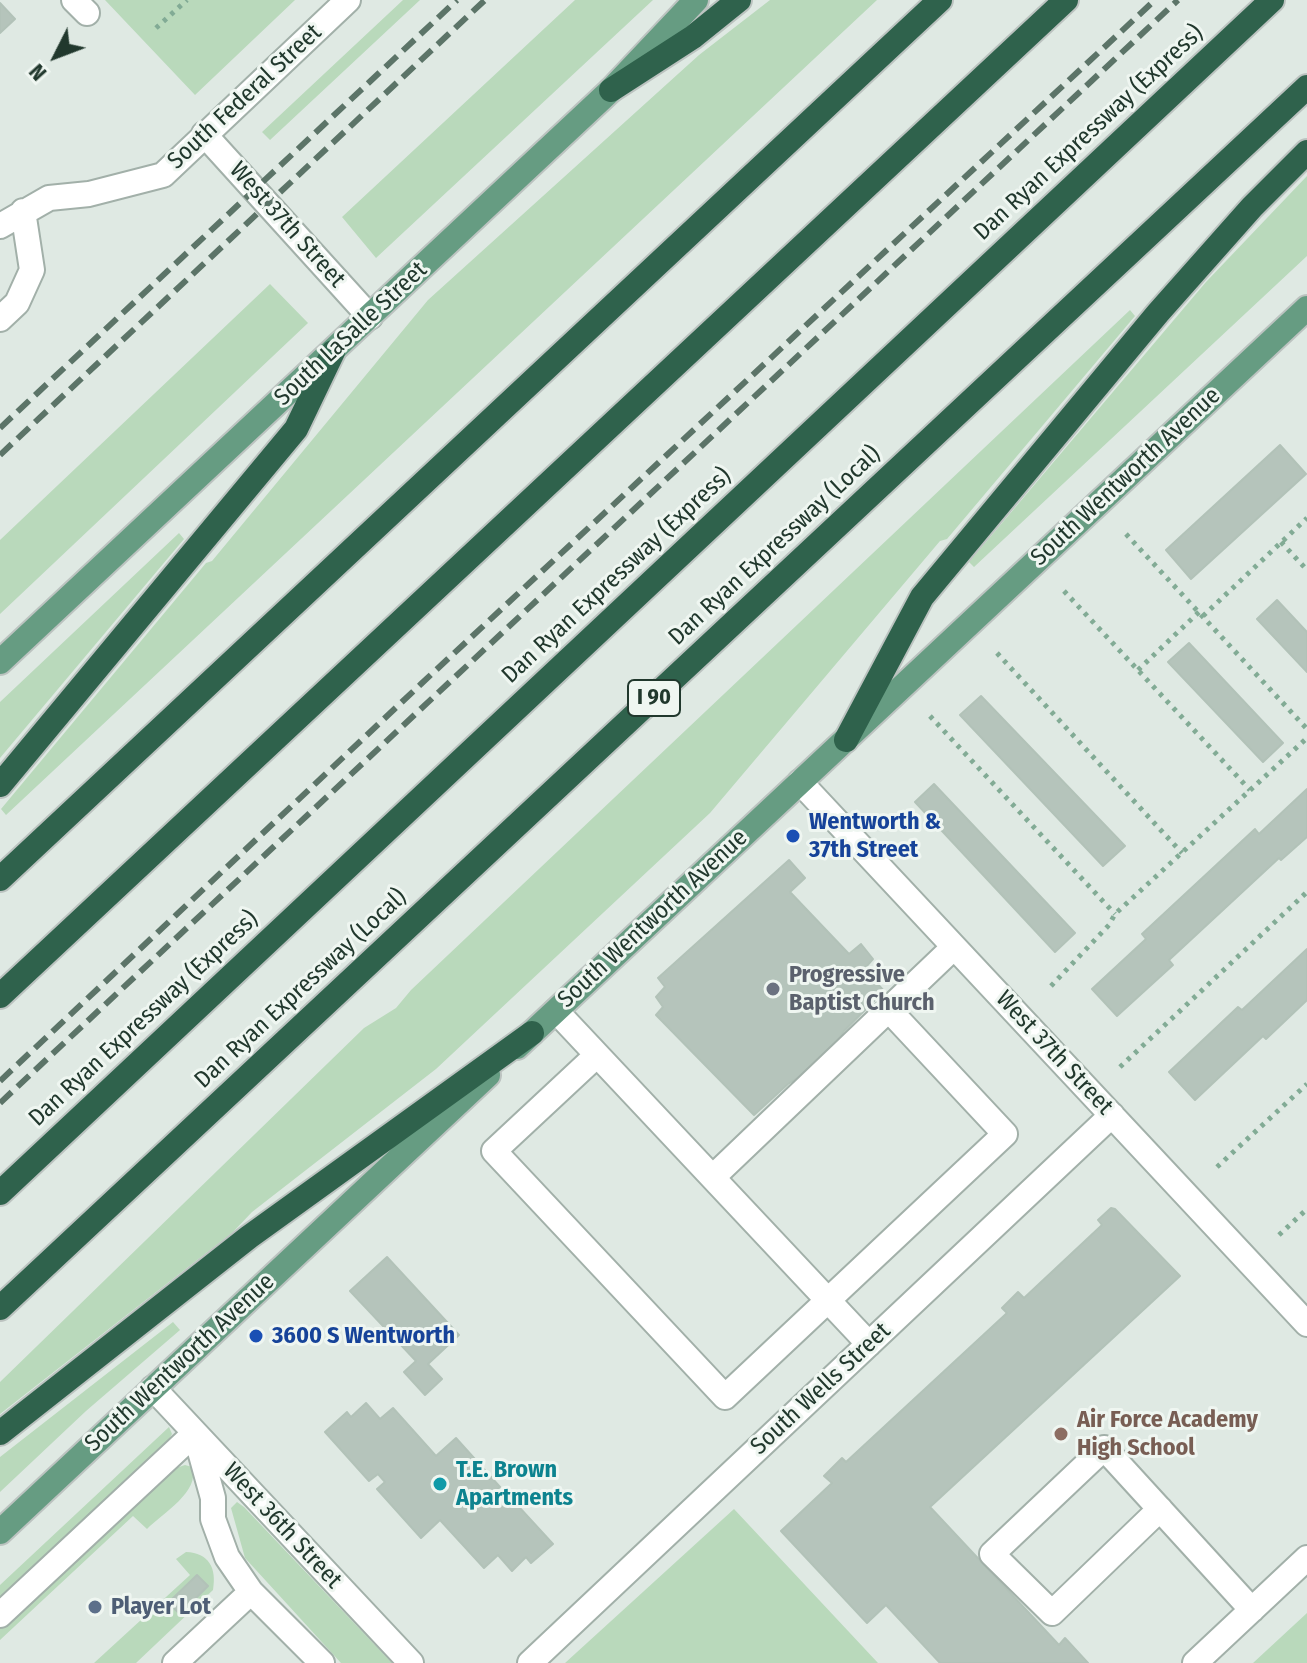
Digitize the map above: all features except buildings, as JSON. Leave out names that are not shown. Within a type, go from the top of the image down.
[{"type":"highway","points":[[611,90],[693,37],[739,0]]},
{"type":"highway","points":[[0,879],[940,0]]},
{"type":"highway","points":[[0,996],[1066,0]]},
{"type":"highway","name":"Dan Ryan Expressway (Express)","points":[[0,1193],[1272,0]]},
{"type":"highway","name":"Dan Ryan Expressway (Local)","points":[[0,1308],[1307,87]]},
{"type":"highway","points":[[846,740],[922,597],[1158,313],[1252,207],[1307,152]]},
{"type":"highway","points":[[0,785],[296,429],[333,352]]},
{"type":"highway","points":[[0,1433],[249,1237],[532,1033]]},
{"type":"main road","name":"South LaSalle Street","points":[[0,662],[611,90],[696,0]]},
{"type":"main road","name":"South Wentworth Avenue","points":[[0,1532],[1307,308]]},
{"type":"street","name":"South Federal Street","points":[[0,226],[49,198],[89,194],[163,175],[348,0]]},
{"type":"street","name":"West 37th Street","points":[[204,134],[370,317]]},
{"type":"street","points":[[0,319],[17,303],[32,270],[23,211]]},
{"type":"street","name":"West 37th Street","points":[[800,782],[1307,1324]]},
{"type":"street","points":[[713,1177],[954,947]]},
{"type":"street","points":[[597,1055],[494,1151],[725,1397],[1005,1134],[889,1010]]},
{"type":"street","points":[[556,1011],[869,1344]]},
{"type":"street","name":"South Wells Street","points":[[530,1663],[1112,1115]]},
{"type":"street","name":"West 36th Street","points":[[153,1388],[411,1663]]},
{"type":"street","points":[[0,1615],[195,1433],[213,1498],[213,1519],[227,1557],[251,1592],[322,1663]]},
{"type":"street","points":[[1160,1509],[1052,1613],[992,1554],[1104,1448],[1160,1509],[1252,1610]]},
{"type":"street","points":[[1195,1663],[1307,1558]]},
{"type":"street","points":[[175,1663],[251,1592]]},
{"type":"path","points":[[156,28],[187,0]]},
{"type":"path","points":[[1138,670],[1307,518]]},
{"type":"path","points":[[1126,534],[1307,729]]},
{"type":"path","points":[[1281,542],[1307,570]]},
{"type":"path","points":[[1064,591],[1250,790]]},
{"type":"path","points":[[997,653],[1182,853]]},
{"type":"path","points":[[930,716],[1115,914]]},
{"type":"path","points":[[1051,986],[1109,925],[1115,914],[1307,738]]},
{"type":"path","points":[[1120,1067],[1307,892]]},
{"type":"path","points":[[1217,1167],[1307,1084]]},
{"type":"path","points":[[1279,1235],[1307,1209]]},
{"type":"green space","points":[[105,0],[295,0],[195,95]]},
{"type":"green space","points":[[403,0],[420,0],[270,140],[262,132]]},
{"type":"green space","points":[[575,0],[653,0],[376,258],[342,217]]},
{"type":"green space","points":[[770,0],[877,0],[6,815],[1,809],[428,300],[699,55]]},
{"type":"green space","points":[[1307,176],[1307,256],[974,567],[969,562],[1206,282]]},
{"type":"green space","points":[[270,284],[308,323],[0,614],[0,540]]},
{"type":"green space","points":[[1130,310],[1135,316],[710,813],[436,1069],[0,1414],[0,1382],[364,1028],[396,1008],[411,990]]},
{"type":"green space","points":[[179,533],[184,539],[0,758],[0,702]]},
{"type":"green space","points":[[173,1322],[180,1330],[86,1411],[0,1492],[0,1457]]},
{"type":"green space","points":[[169,1427],[172,1434],[165,1446],[0,1599],[0,1585]]},
{"type":"green space","points":[[185,1465],[192,1467],[193,1476],[191,1485],[178,1501],[147,1529],[133,1516],[0,1640],[0,1629],[170,1470]]},
{"type":"green space","points":[[237,1502],[392,1663],[341,1663],[245,1558],[231,1508]]},
{"type":"green space","points":[[734,1509],[878,1663],[565,1663]]},
{"type":"green space","points":[[186,1552],[200,1555],[210,1563],[214,1575],[213,1590],[136,1663],[94,1663],[190,1575],[176,1559]]},
{"type":"green space","points":[[1307,1613],[1307,1663],[1253,1663]]},
{"type":"railway","points":[[0,428],[457,0]]},
{"type":"railway","points":[[0,455],[485,0]]},
{"type":"railway","points":[[0,1081],[1155,0]]},
{"type":"railway","points":[[0,1103],[1178,0]]},
{"type":"place","name":"Wentworth & 37th Street","points":[[793,836]]},
{"type":"place","name":"Progressive Baptist Church","points":[[773,989]]},
{"type":"place","name":"3600 S Wentworth","points":[[256,1336]]},
{"type":"place","name":"Air Force Academy High School","points":[[1061,1434]]},
{"type":"place","name":"T.E. Brown Apartments","points":[[440,1484]]},
{"type":"place","name":"Player Lot","points":[[95,1607]]}]
